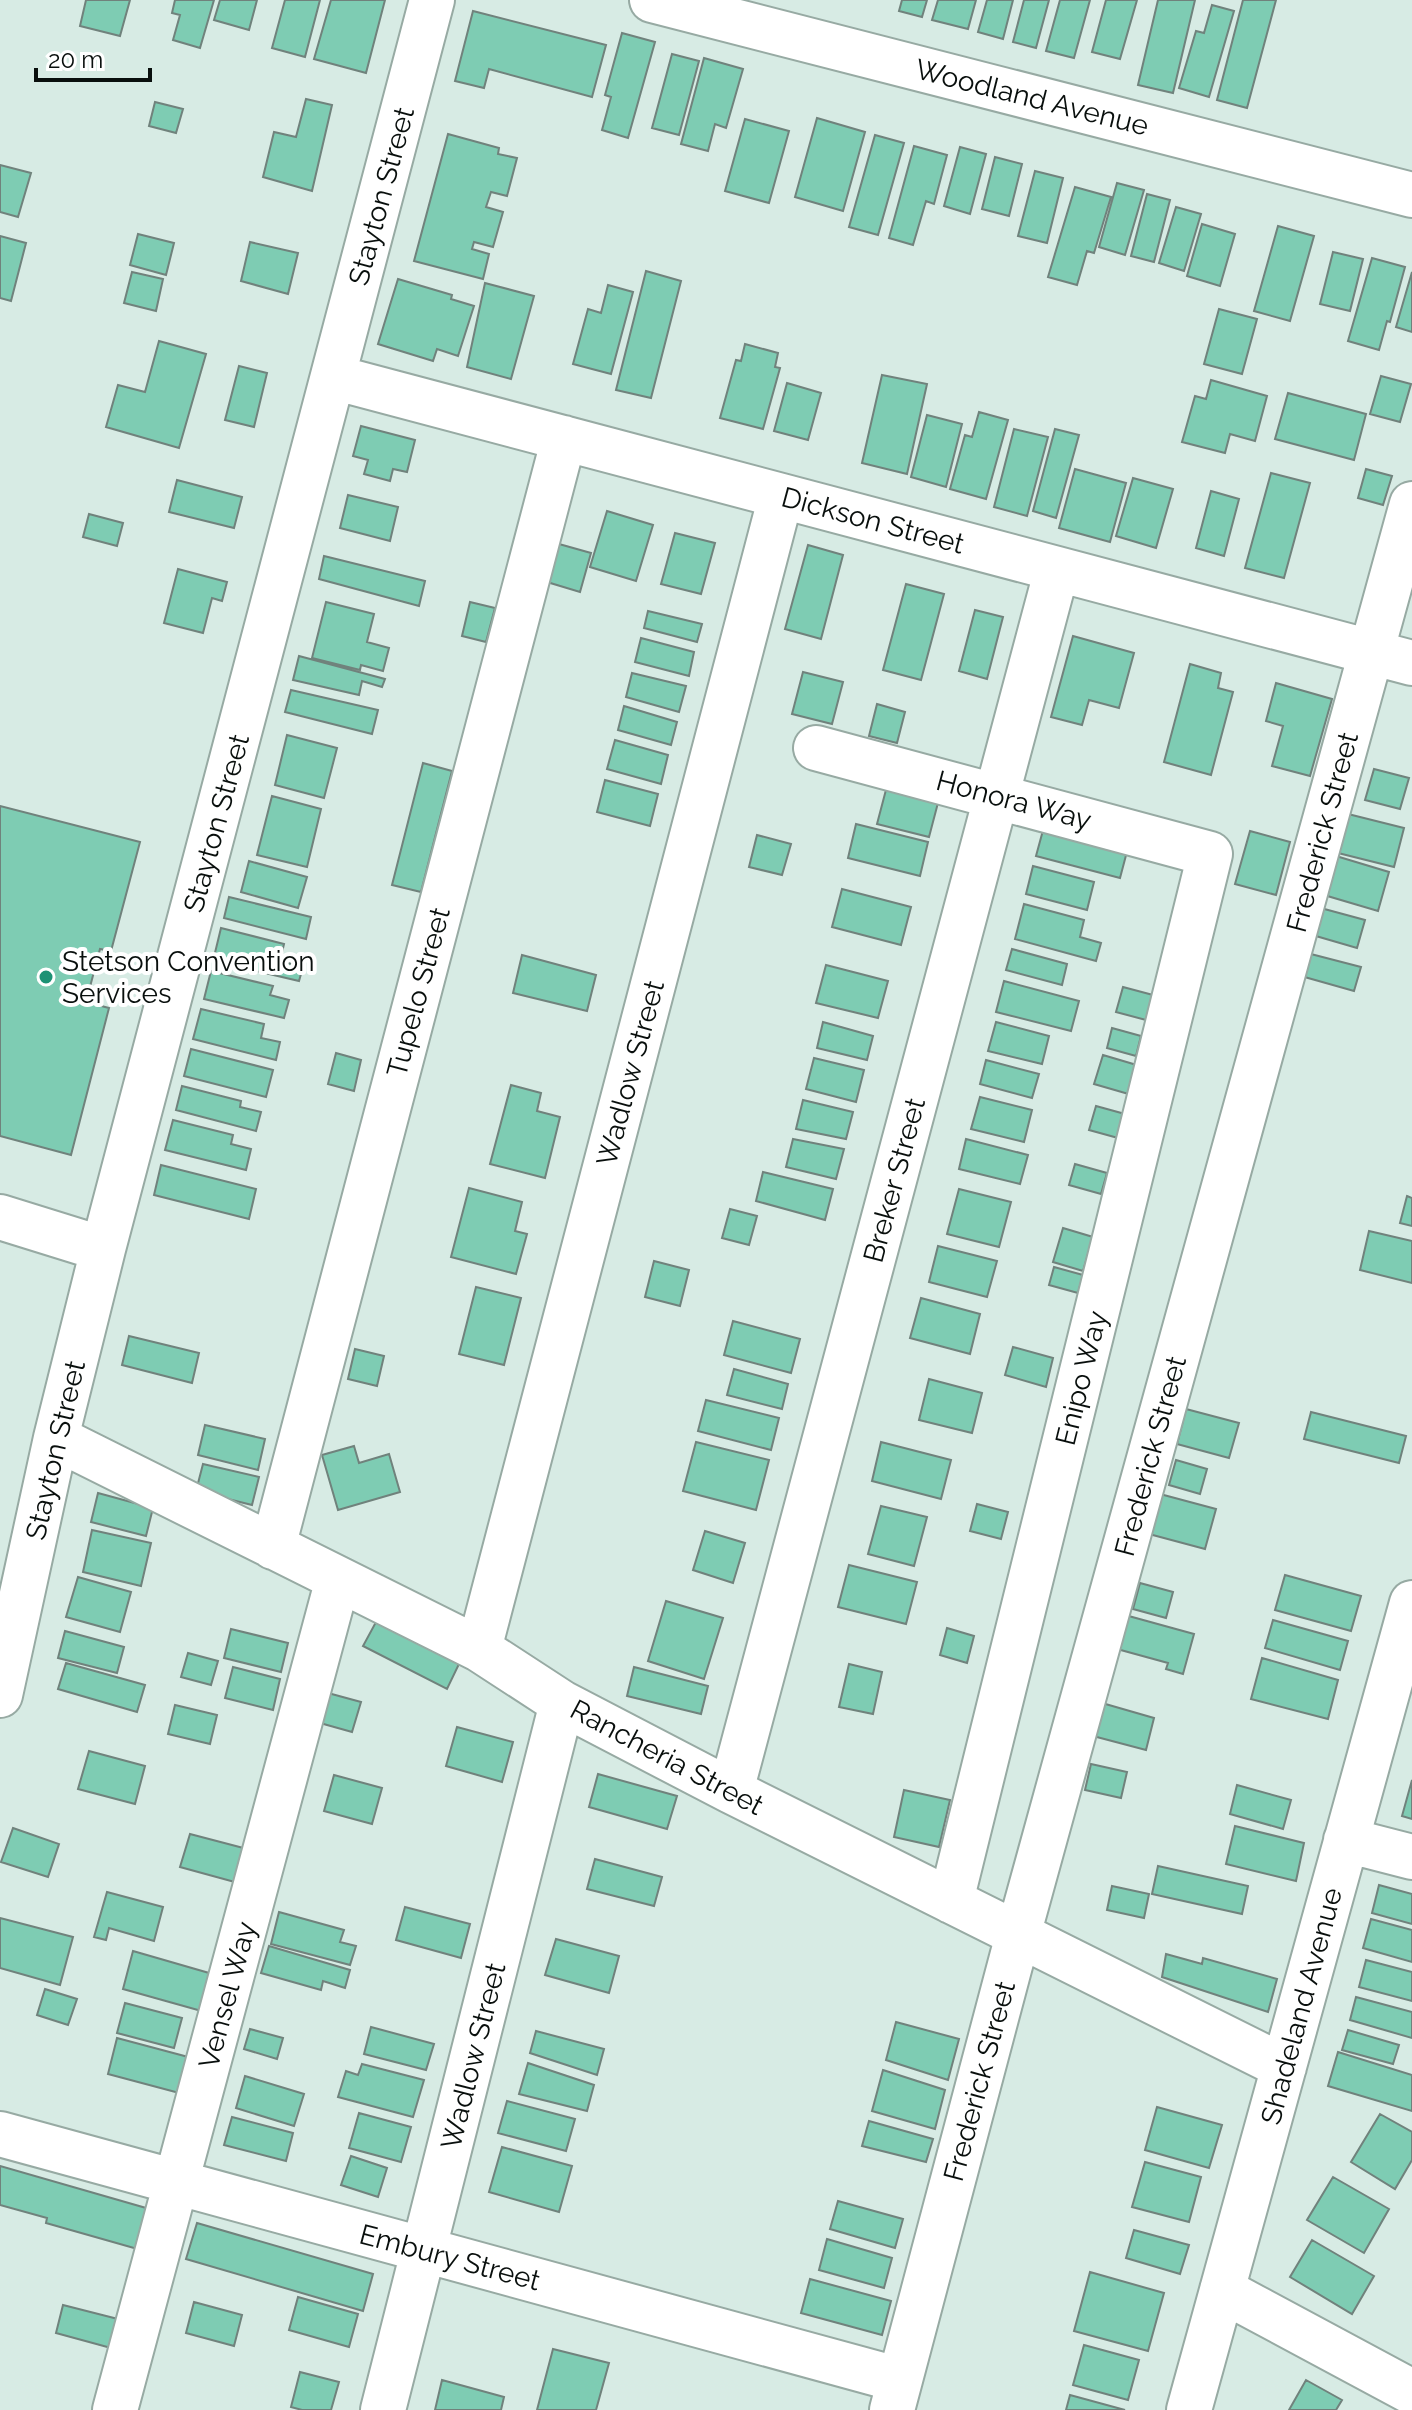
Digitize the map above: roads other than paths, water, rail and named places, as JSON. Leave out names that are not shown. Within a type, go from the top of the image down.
[{"type":"street","name":"Stayton Street","points":[[0,1695],[56,1438],[103,1249],[432,0]]},
{"type":"street","name":"Woodland Avenue","points":[[652,0],[1412,195]]},
{"type":"street","name":"Dickson Street","points":[[333,377],[1392,658]]},
{"type":"street","name":"Tupelo Street","points":[[273,1547],[564,438]]},
{"type":"street","name":"Wadlow Street","points":[[479,1649],[781,496]]},
{"type":"street","name":"Frederick Street","points":[[896,2395],[1018,1935],[1392,658],[1412,504]]},
{"type":"street","name":"Breker Street","points":[[731,1791],[1057,569]]},
{"type":"street","name":"Honora Way","points":[[816,748],[1210,854]]},
{"type":"street","name":"Enipo Way","points":[[951,1901],[1210,854]]},
{"type":"street","points":[[0,1217],[103,1249]]},
{"type":"street","name":"Rancheria Street","points":[[56,1438],[479,1649],[562,1703],[731,1791],[1284,2067]]},
{"type":"street","name":"Vensel Way","points":[[115,2410],[338,1579]]},
{"type":"street","name":"Shadeland Avenue","points":[[1189,2410],[1412,1603]]},
{"type":"street","name":"Wadlow Street","points":[[383,2410],[562,1703]]},
{"type":"street","points":[[1346,1840],[1412,1857]]},
{"type":"street","name":"Embury Street","points":[[0,2134],[425,2250],[896,2395]]},
{"type":"street","points":[[1222,2290],[1412,2392]]},
{"type":"place","name":"Stetson Convention Services","points":[[46,977]]}]
